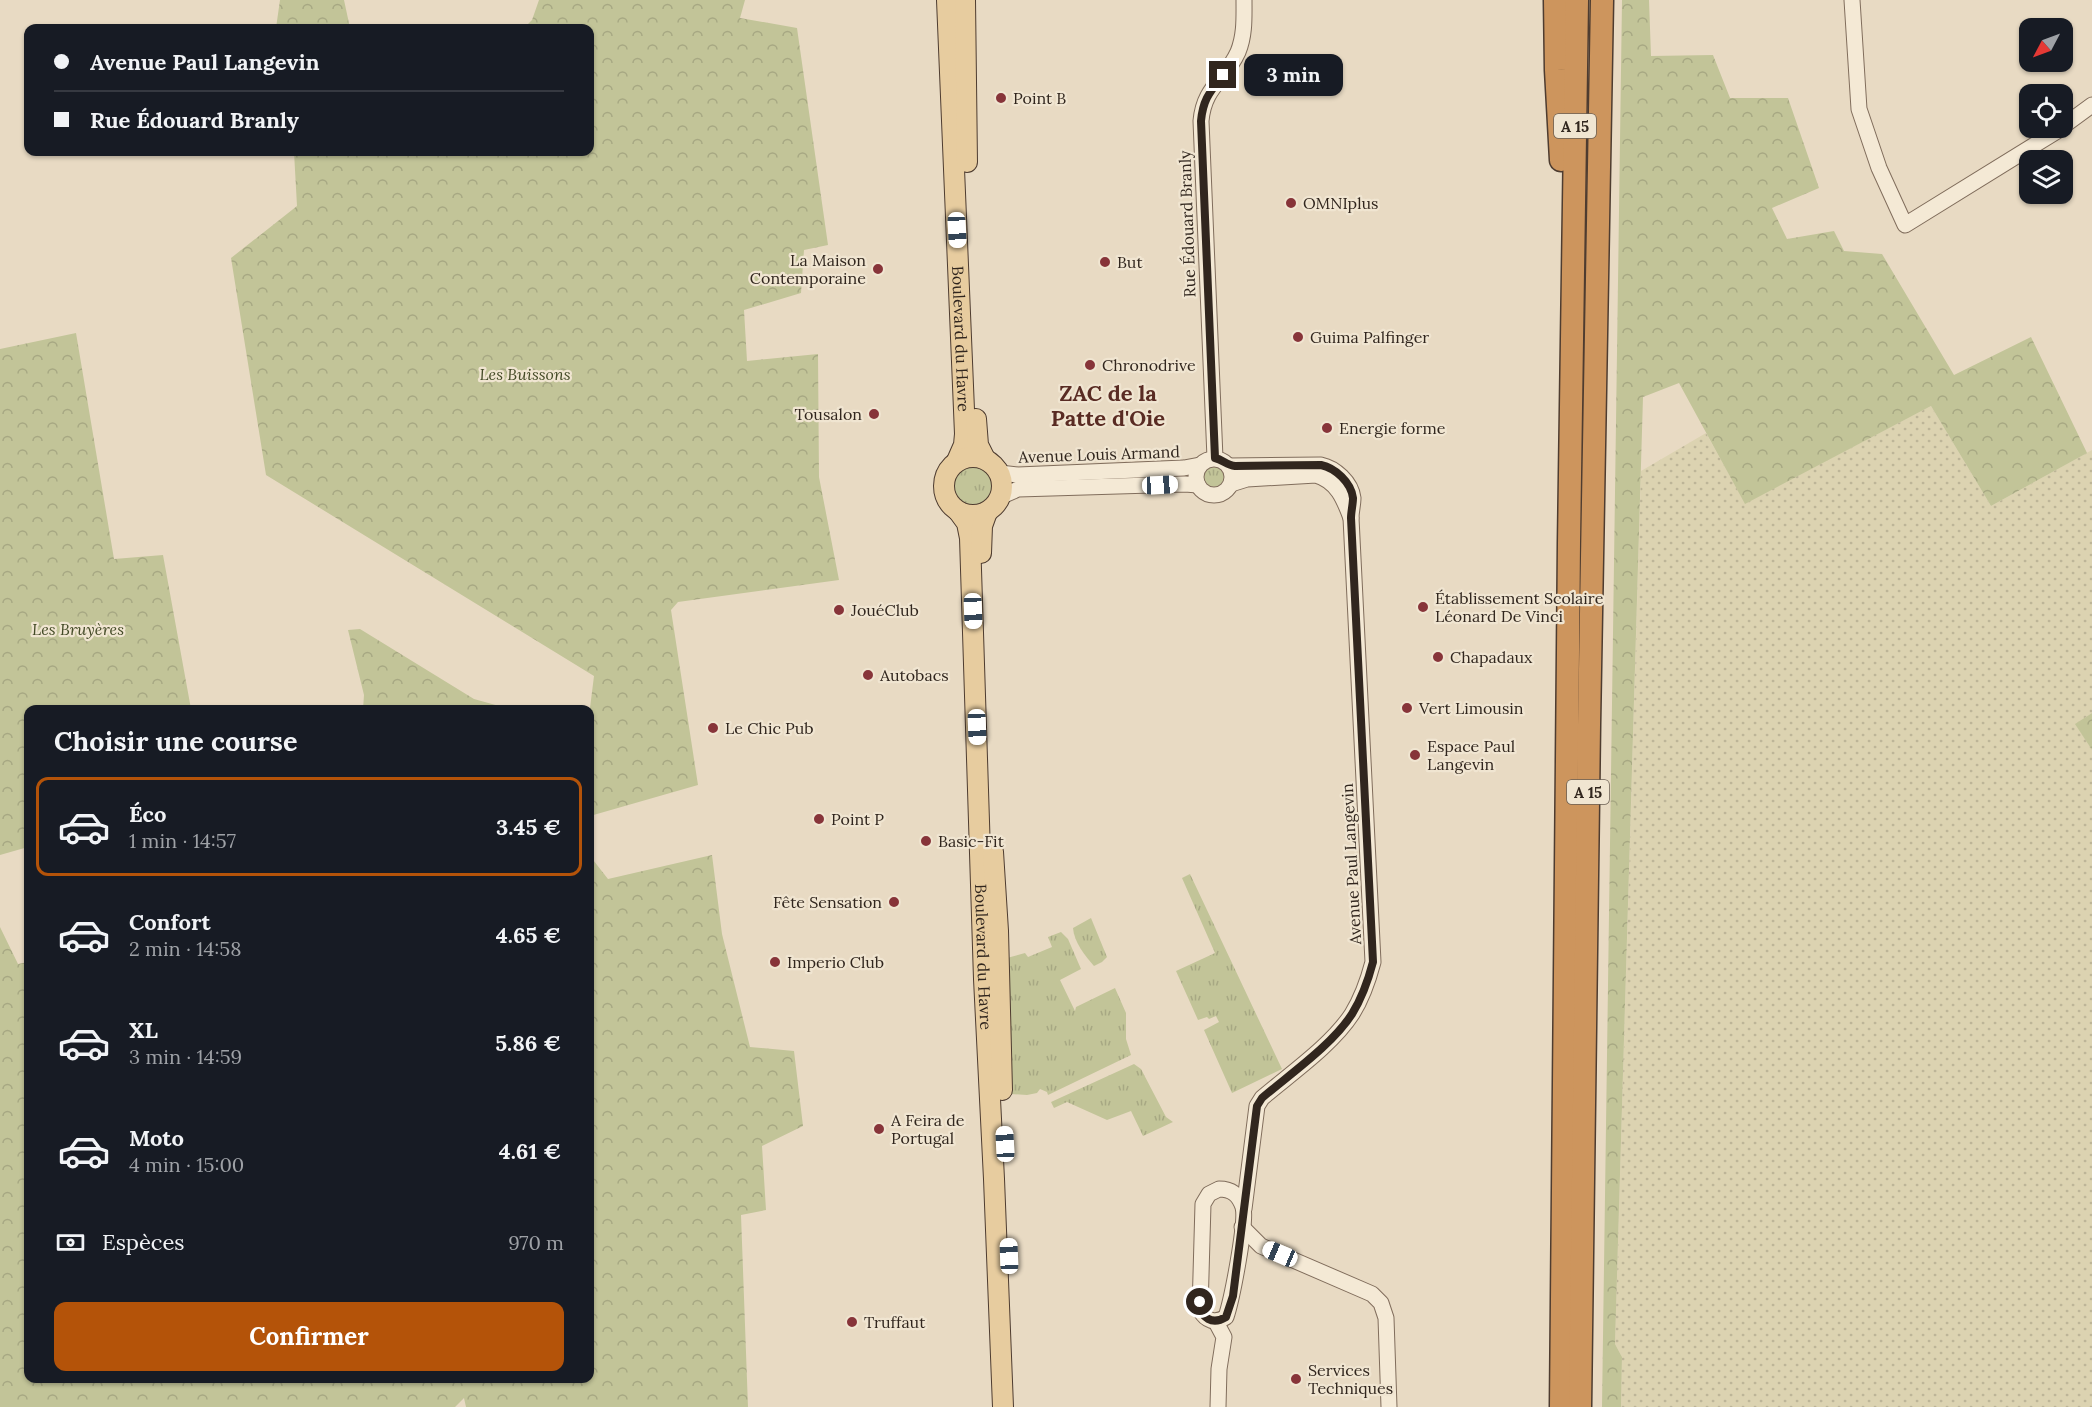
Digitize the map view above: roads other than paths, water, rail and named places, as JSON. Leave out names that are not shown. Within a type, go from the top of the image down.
[{"type":"highway","points":[[1555,0],[1556,70],[1565,243],[1573,252]]},
{"type":"highway","name":"A 15","points":[[1561,1407],[1577,0]]},
{"type":"highway","name":"A 15","points":[[1580,1407],[1589,713],[1602,0]]},
{"type":"highway","points":[[1602,29],[1607,0]]},
{"type":"main road","name":"Boulevard du Havre","points":[[947,0],[965,434],[964,446],[957,461],[948,471],[944,488],[950,503],[967,523],[970,538],[984,979],[1003,1407]]},
{"type":"main road","name":"Boulevard du Havre","points":[[964,0],[976,414],[978,445],[985,459]]},
{"type":"main road","points":[[957,461],[971,457],[985,459],[993,464],[1000,473],[1003,487],[1000,497]]},
{"type":"main road","name":"Boulevard du Havre","points":[[1000,497],[987,512],[982,526],[981,545],[1015,1407]]},
{"type":"main road","points":[[959,512],[973,515],[987,512]]},
{"type":"street","name":"Rue Édouard Branly","points":[[1222,462],[1201,121],[1206,96],[1232,63],[1239,50],[1243,34],[1244,0]]},
{"type":"street","points":[[1852,0],[1859,110],[1880,168],[1905,225],[2044,138]]},
{"type":"street","points":[[2073,119],[2092,105]]},
{"type":"street","points":[[1211,511],[1196,475],[1200,465],[1209,459],[1222,462],[1328,467],[1336,472],[1350,490],[1353,498],[1351,518]]},
{"type":"street","points":[[1222,462],[1233,475],[1231,484]]},
{"type":"street","name":"Avenue Louis Armand","points":[[1000,473],[1029,475],[1177,469],[1200,465]]},
{"type":"street","points":[[1204,490],[1220,494],[1231,484],[1247,479],[1316,475],[1326,478],[1344,499],[1351,518]]},
{"type":"street","name":"Avenue Louis Armand","points":[[1000,497],[1018,489],[1185,484],[1204,490]]},
{"type":"street","name":"Avenue Paul Langevin","points":[[1216,1322],[1226,1317],[1233,1296],[1257,1106],[1262,1098],[1343,1026],[1366,986],[1373,962],[1351,518]]},
{"type":"street","points":[[1218,1407],[1219,1369],[1224,1337],[1216,1322],[1207,1319],[1200,1310],[1203,1204],[1209,1194],[1227,1189],[1240,1178],[1249,1164]]},
{"type":"street","points":[[1227,1189],[1238,1196],[1244,1209]]},
{"type":"street","points":[[1242,1227],[1261,1246],[1372,1294],[1381,1303],[1386,1317],[1389,1407]]},
{"type":"place","name":"Point B","points":[[1001,98]]},
{"type":"place","name":"OMNIplus","points":[[1291,203]]},
{"type":"place","name":"But","points":[[1105,262]]},
{"type":"place","name":"La Maison Contemporaine","points":[[878,269]]},
{"type":"place","name":"Guima Palfinger","points":[[1298,337]]},
{"type":"place","name":"Chronodrive","points":[[1090,365]]},
{"type":"place","name":"Tousalon","points":[[874,414]]},
{"type":"place","name":"Energie forme","points":[[1327,428]]},
{"type":"place","name":"Établissement Scolaire Léonard De Vinci","points":[[1423,607]]},
{"type":"place","name":"JouéClub","points":[[839,610]]},
{"type":"place","name":"Chapadaux","points":[[1438,657]]},
{"type":"place","name":"Autobacs","points":[[868,675]]},
{"type":"place","name":"Vert Limousin","points":[[1407,708]]},
{"type":"place","name":"Le Chic Pub","points":[[713,728]]},
{"type":"place","name":"Espace Paul Langevin","points":[[1415,755]]},
{"type":"place","name":"Point P","points":[[819,819]]},
{"type":"place","name":"Basic-Fit","points":[[926,841]]},
{"type":"place","name":"Fête Sensation","points":[[894,902]]},
{"type":"place","name":"Imperio Club","points":[[775,962]]},
{"type":"place","name":"A Feira de Portugal","points":[[879,1129]]},
{"type":"place","name":"Truffaut","points":[[852,1322]]},
{"type":"place","name":"Services Techniques","points":[[1296,1379]]},
{"type":"district","name":"ZAC de la Patte d'Oie","points":[[1108,406]]},
{"type":"park label","name":"Les Buissons","points":[[525,374]]},
{"type":"park label","name":"Les Bruyères","points":[[78,629]]}]
